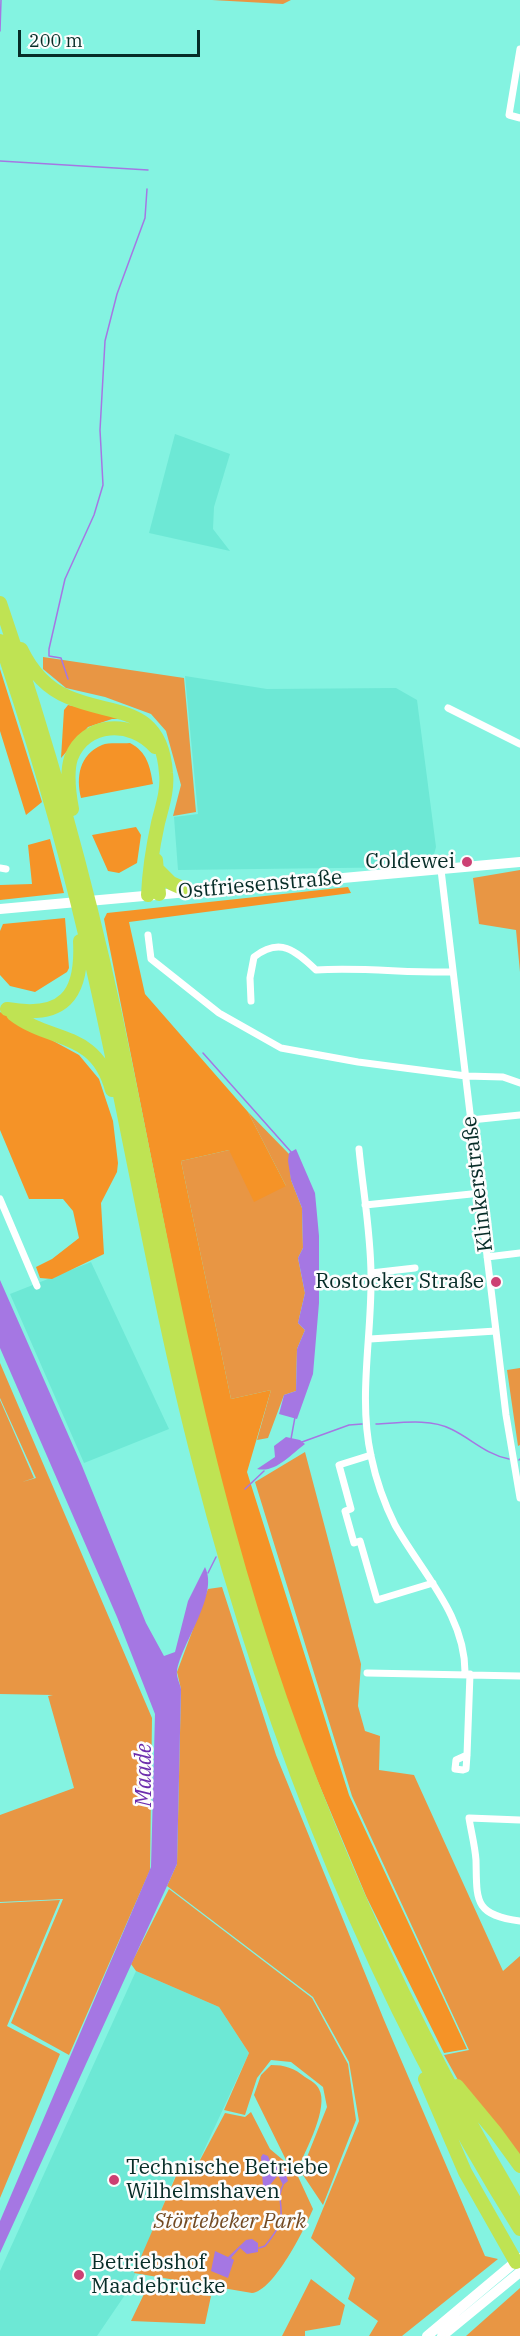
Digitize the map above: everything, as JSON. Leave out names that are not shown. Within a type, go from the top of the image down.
[{"type":"highway","points":[[2,608],[13,625],[26,659],[50,687],[77,700],[117,710],[138,719],[155,735],[161,746],[166,783],[154,852],[154,895]]},
{"type":"highway","points":[[2,608],[75,847],[112,1001],[208,1455],[249,1604],[321,1808],[368,1920],[429,2048],[520,2210]]},
{"type":"highway","points":[[0,641],[69,871],[96,979],[179,1378],[239,1607],[264,1684],[312,1812],[351,1906],[414,2040],[454,2118],[520,2229]]},
{"type":"highway","points":[[75,847],[76,834],[68,771],[72,757],[85,739],[105,729],[127,728],[140,733],[162,755]]},
{"type":"highway","points":[[154,852],[158,870],[154,895]]},
{"type":"highway","points":[[158,870],[171,883],[189,891]]},
{"type":"highway","points":[[4,1006],[27,1012],[46,1011],[64,1001],[75,987],[81,959],[79,938],[67,887],[69,871]]},
{"type":"highway","points":[[4,1006],[19,1018],[69,1038],[88,1050],[103,1067],[110,1080],[118,1109],[125,1118]]},
{"type":"highway","points":[[414,2040],[416,2058],[453,2149],[488,2216],[519,2264]]},
{"type":"highway","points":[[429,2048],[520,2166]]},
{"type":"main road","name":"Ostfriesenstraße","points":[[0,909],[520,862]]},
{"type":"main road","points":[[427,2336],[519,2264]]},
{"type":"main road","points":[[442,2336],[519,2264]]},
{"type":"street","points":[[520,49],[509,116],[520,118]]},
{"type":"street","points":[[448,708],[520,744]]},
{"type":"street","name":"Klinkerstraße","points":[[441,870],[506,1415],[520,1498]]},
{"type":"street","points":[[148,935],[151,959],[192,994],[245,1030],[281,1047],[358,1062],[466,1076],[490,1076],[520,1083],[520,1090]]},
{"type":"street","points":[[251,1001],[250,978],[254,957],[268,947],[283,947],[302,956],[316,970],[348,968],[402,973],[453,972]]},
{"type":"street","points":[[471,1120],[520,1115]]},
{"type":"street","points":[[359,1149],[371,1273],[365,1419],[371,1455],[384,1500],[394,1523],[454,1620],[468,1674],[467,1755]]},
{"type":"street","points":[[365,1205],[481,1193]]},
{"type":"street","points":[[0,1198],[38,1286]]},
{"type":"street","points":[[487,1257],[520,1253]]},
{"type":"street","points":[[371,1273],[415,1268]]},
{"type":"street","points":[[370,1339],[496,1331]]},
{"type":"street","points":[[371,1455],[339,1465],[351,1509],[345,1511],[349,1526],[354,1543],[360,1541],[377,1600],[433,1583]]},
{"type":"street","points":[[367,1673],[520,1676]]},
{"type":"street","points":[[520,1820],[469,1818],[476,1856],[477,1898],[488,1911],[501,1917],[520,1921]]},
{"type":"shaded area","points":[[175,434],[230,454],[214,507],[213,529],[230,551],[149,533]]},
{"type":"shaded area","points":[[0,669],[42,802],[26,815],[0,731]]},
{"type":"shaded area","points":[[185,676],[267,689],[396,688],[417,700],[436,847],[433,858],[417,867],[178,870],[174,817],[198,814]]},
{"type":"shaded area","points":[[68,705],[122,716],[121,719],[112,719],[88,727],[61,758],[64,710]]},
{"type":"shaded area","points":[[130,743],[147,760],[153,784],[81,798],[79,775],[88,755],[105,744]]},
{"type":"shaded area","points":[[136,827],[141,835],[137,863],[119,873],[108,871],[92,835]]},
{"type":"shaded area","points":[[50,839],[64,893],[0,900],[0,885],[32,884],[28,845]]},
{"type":"shaded area","points":[[348,887],[351,893],[129,922],[145,994],[248,1112],[286,1186],[254,1202],[229,1150],[181,1161],[231,1399],[271,1390],[247,1472],[349,1795],[467,2049],[444,2053],[366,1896],[300,1739],[253,1597],[207,1440],[104,919],[107,913]]},
{"type":"shaded area","points":[[65,918],[69,968],[67,972],[35,992],[10,986],[0,975],[0,931],[3,924]]},
{"type":"shaded area","points":[[0,1012],[79,1055],[99,1079],[113,1121],[118,1163],[117,1172],[101,1203],[104,1254],[52,1279],[40,1278],[36,1267],[52,1259],[79,1238],[73,1211],[63,1199],[29,1199],[0,1130]]},
{"type":"shaded area","points":[[296,1149],[315,1193],[319,1236],[319,1303],[313,1374],[297,1419],[279,1414],[284,1395],[296,1391],[297,1349],[305,1330],[298,1323],[305,1293],[298,1258],[303,1248],[302,1208],[291,1180],[288,1161],[289,1153]]},
{"type":"shaded area","points":[[91,1262],[169,1429],[84,1463],[10,1294]]},
{"type":"shaded area","points":[[0,1280],[82,1466],[146,1623],[164,1656],[175,1652],[188,1601],[205,1567],[208,1578],[204,1605],[177,1671],[181,1689],[177,1864],[0,2253],[0,2221],[151,1867],[155,1714],[117,1617],[0,1348]]},
{"type":"shaded area","points":[[286,1437],[300,1440],[305,1444],[277,1466],[264,1470],[257,1469],[275,1457],[274,1446]]},
{"type":"shaded area","points":[[136,1971],[219,2007],[249,2053],[199,2161],[192,2159],[178,2169],[129,2289],[97,2336],[0,2336],[0,2271]]},
{"type":"shaded area","points":[[263,2154],[268,2156],[270,2161],[284,2168],[288,2181],[283,2185],[278,2175],[266,2190],[263,2187],[261,2157]]},
{"type":"shaded area","points":[[252,2239],[258,2243],[258,2252],[247,2254],[240,2248],[231,2258],[234,2260],[228,2278],[211,2271],[215,2251],[228,2257],[246,2240]]},
{"type":"green space","points":[[212,0],[291,0],[283,4]]},
{"type":"green space","points":[[43,657],[184,678],[196,812],[173,816],[181,785],[166,731],[151,714],[105,697],[66,688],[43,669]]},
{"type":"green space","points":[[520,870],[520,972],[516,930],[479,924],[473,878]]},
{"type":"green space","points":[[248,1112],[289,1154],[291,1180],[302,1208],[303,1248],[298,1258],[305,1293],[298,1323],[305,1330],[297,1349],[296,1391],[284,1395],[268,1438],[257,1440],[271,1390],[231,1399],[181,1161],[229,1150],[286,1186]]},
{"type":"green space","points":[[0,1363],[152,1718],[150,1870],[69,2055],[11,2023],[63,1899],[0,1902],[0,1815],[74,1788],[48,1696],[53,1695],[0,1694],[0,1400],[34,1478],[22,1482],[36,1478],[0,1398]]},
{"type":"green space","points":[[520,1368],[520,1445],[518,1446],[507,1370]]},
{"type":"green space","points":[[305,1452],[361,1664],[358,1706],[365,1731],[380,1736],[379,1770],[414,1775],[503,1971],[520,1956],[520,2161],[463,2089],[444,2055],[469,2050],[352,1796],[255,1482]]},
{"type":"green space","points":[[222,1587],[276,1755],[384,2020],[485,2256],[498,2259],[402,2336],[369,2336],[378,2321],[348,2299],[355,2278],[311,2238],[359,2121],[349,2062],[313,1997],[167,1886],[177,1864],[181,1689],[177,1672],[208,1589]]},
{"type":"green space","points":[[169,1889],[312,1998],[348,2064],[356,2120],[323,2205],[301,2172],[327,2107],[323,2087],[291,2062],[271,2060],[257,2078],[245,2115],[224,2110],[249,2053],[219,2007],[136,1971],[131,1964]]},
{"type":"green space","points":[[60,1900],[7,2026],[60,2054],[0,2198],[0,1903]]},
{"type":"green space","points":[[271,2065],[285,2066],[297,2071],[317,2085],[319,2089],[321,2106],[319,2117],[298,2168],[288,2164],[254,2095],[261,2075]]},
{"type":"green space","name":"Störtebeker Park","points":[[251,2112],[270,2149],[295,2170],[313,2209],[279,2271],[261,2290],[252,2293],[134,2273],[179,2169],[193,2160],[199,2162],[225,2113],[245,2117]]},
{"type":"green space","points":[[311,2279],[345,2305],[340,2325],[305,2331],[305,2336],[282,2336]]},
{"type":"green space","points":[[150,2288],[211,2296],[205,2324],[131,2321],[145,2292]]},
{"type":"green space","points":[[520,2288],[520,2336],[466,2336]]},
{"type":"waterway","points":[[0,31],[1,0]]},
{"type":"waterway","points":[[0,161],[148,170]]},
{"type":"waterway","points":[[68,679],[61,658],[49,656],[49,649],[65,579],[94,515],[103,485],[100,430],[105,341],[117,294],[145,218],[147,189]]},
{"type":"waterway","points":[[203,1053],[292,1153]]},
{"type":"waterway","points":[[291,1439],[295,1417]]},
{"type":"waterway","points":[[376,1424],[434,1423],[459,1433],[493,1454],[509,1459]]},
{"type":"waterway","points":[[302,1442],[349,1425],[362,1424]]},
{"type":"waterway","points":[[245,1489],[264,1471]]},
{"type":"waterway","points":[[208,1573],[216,1557]]},
{"type":"waterway","points":[[259,2248],[265,2246],[276,2231],[281,2219],[280,2193],[283,2185]]},
{"type":"place","name":"Coldewei","points":[[467,862]]},
{"type":"place","name":"Rostocker Straße","points":[[496,1282]]},
{"type":"place","name":"Technische Betriebe Wilhelmshaven","points":[[114,2180]]},
{"type":"place","name":"Betriebshof Maadebrücke","points":[[79,2275]]},
{"type":"water label","name":"Maade","points":[[145,1775]]}]
